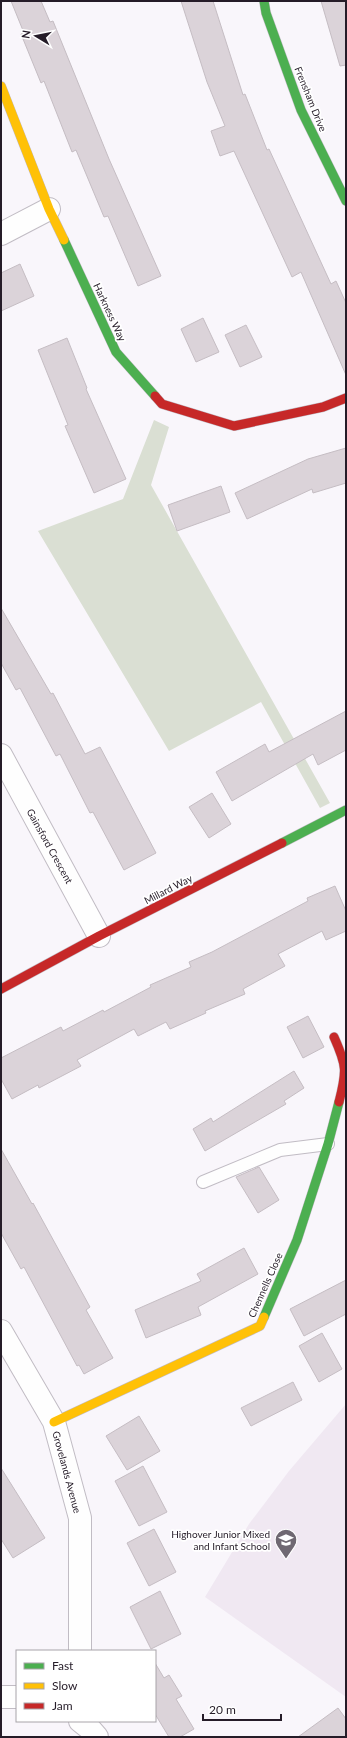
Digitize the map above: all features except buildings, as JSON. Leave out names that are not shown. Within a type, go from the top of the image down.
[{"type":"street","name":"Frensham Drive","points":[[264,1],[266,13],[301,110],[346,201]]},
{"type":"street","name":"Harkness Way","points":[[1,86],[49,209],[116,352],[162,404],[234,426],[323,407],[346,398]]},
{"type":"street","points":[[1,234],[49,209]]},
{"type":"street","name":"Gainsford Crescent","points":[[1,755],[99,936]]},
{"type":"street","name":"Millard Way","points":[[1,988],[99,936],[346,810]]},
{"type":"street","name":"Chennells Close","points":[[54,1422],[260,1326],[297,1240],[328,1144],[345,1078],[344,1060],[334,1037]]},
{"type":"street","name":"Grovelands Avenue","points":[[1,1331],[54,1422],[80,1518],[80,1650]]},
{"type":"street","points":[[1,1697],[16,1697]]},
{"type":"street","points":[[81,1722],[97,1737]]},
{"type":"lane","points":[[203,1182],[280,1150],[328,1144]]},
{"type":"shaded area","points":[[154,420],[169,427],[151,485],[330,803],[320,808],[261,702],[169,751],[38,531],[123,499]]},
{"type":"shaded area","name":"Highover Junior Mixed and Infant School","points":[[346,1404],[346,1697],[205,1597],[249,1524],[289,1471]]},
{"type":"traffic: fast","points":[[264,1],[266,13],[301,110],[346,201]]},
{"type":"traffic: fast","points":[[64,240],[116,352],[155,396]]},
{"type":"traffic: fast","points":[[282,843],[346,810]]},
{"type":"traffic: fast","points":[[264,1317],[297,1240],[328,1144],[339,1102]]},
{"type":"traffic: slow","points":[[1,86],[49,209],[64,240]]},
{"type":"traffic: slow","points":[[54,1422],[260,1326],[264,1317]]},
{"type":"traffic: jam","points":[[155,396],[162,404],[234,426],[323,407],[346,398]]},
{"type":"traffic: jam","points":[[1,989],[99,936],[282,843]]},
{"type":"traffic: jam","points":[[334,1037],[341,1055],[344,1069],[339,1102]]},
{"type":"place","name":"Highover Junior Mixed and Infant School","points":[[286,1560]]}]
